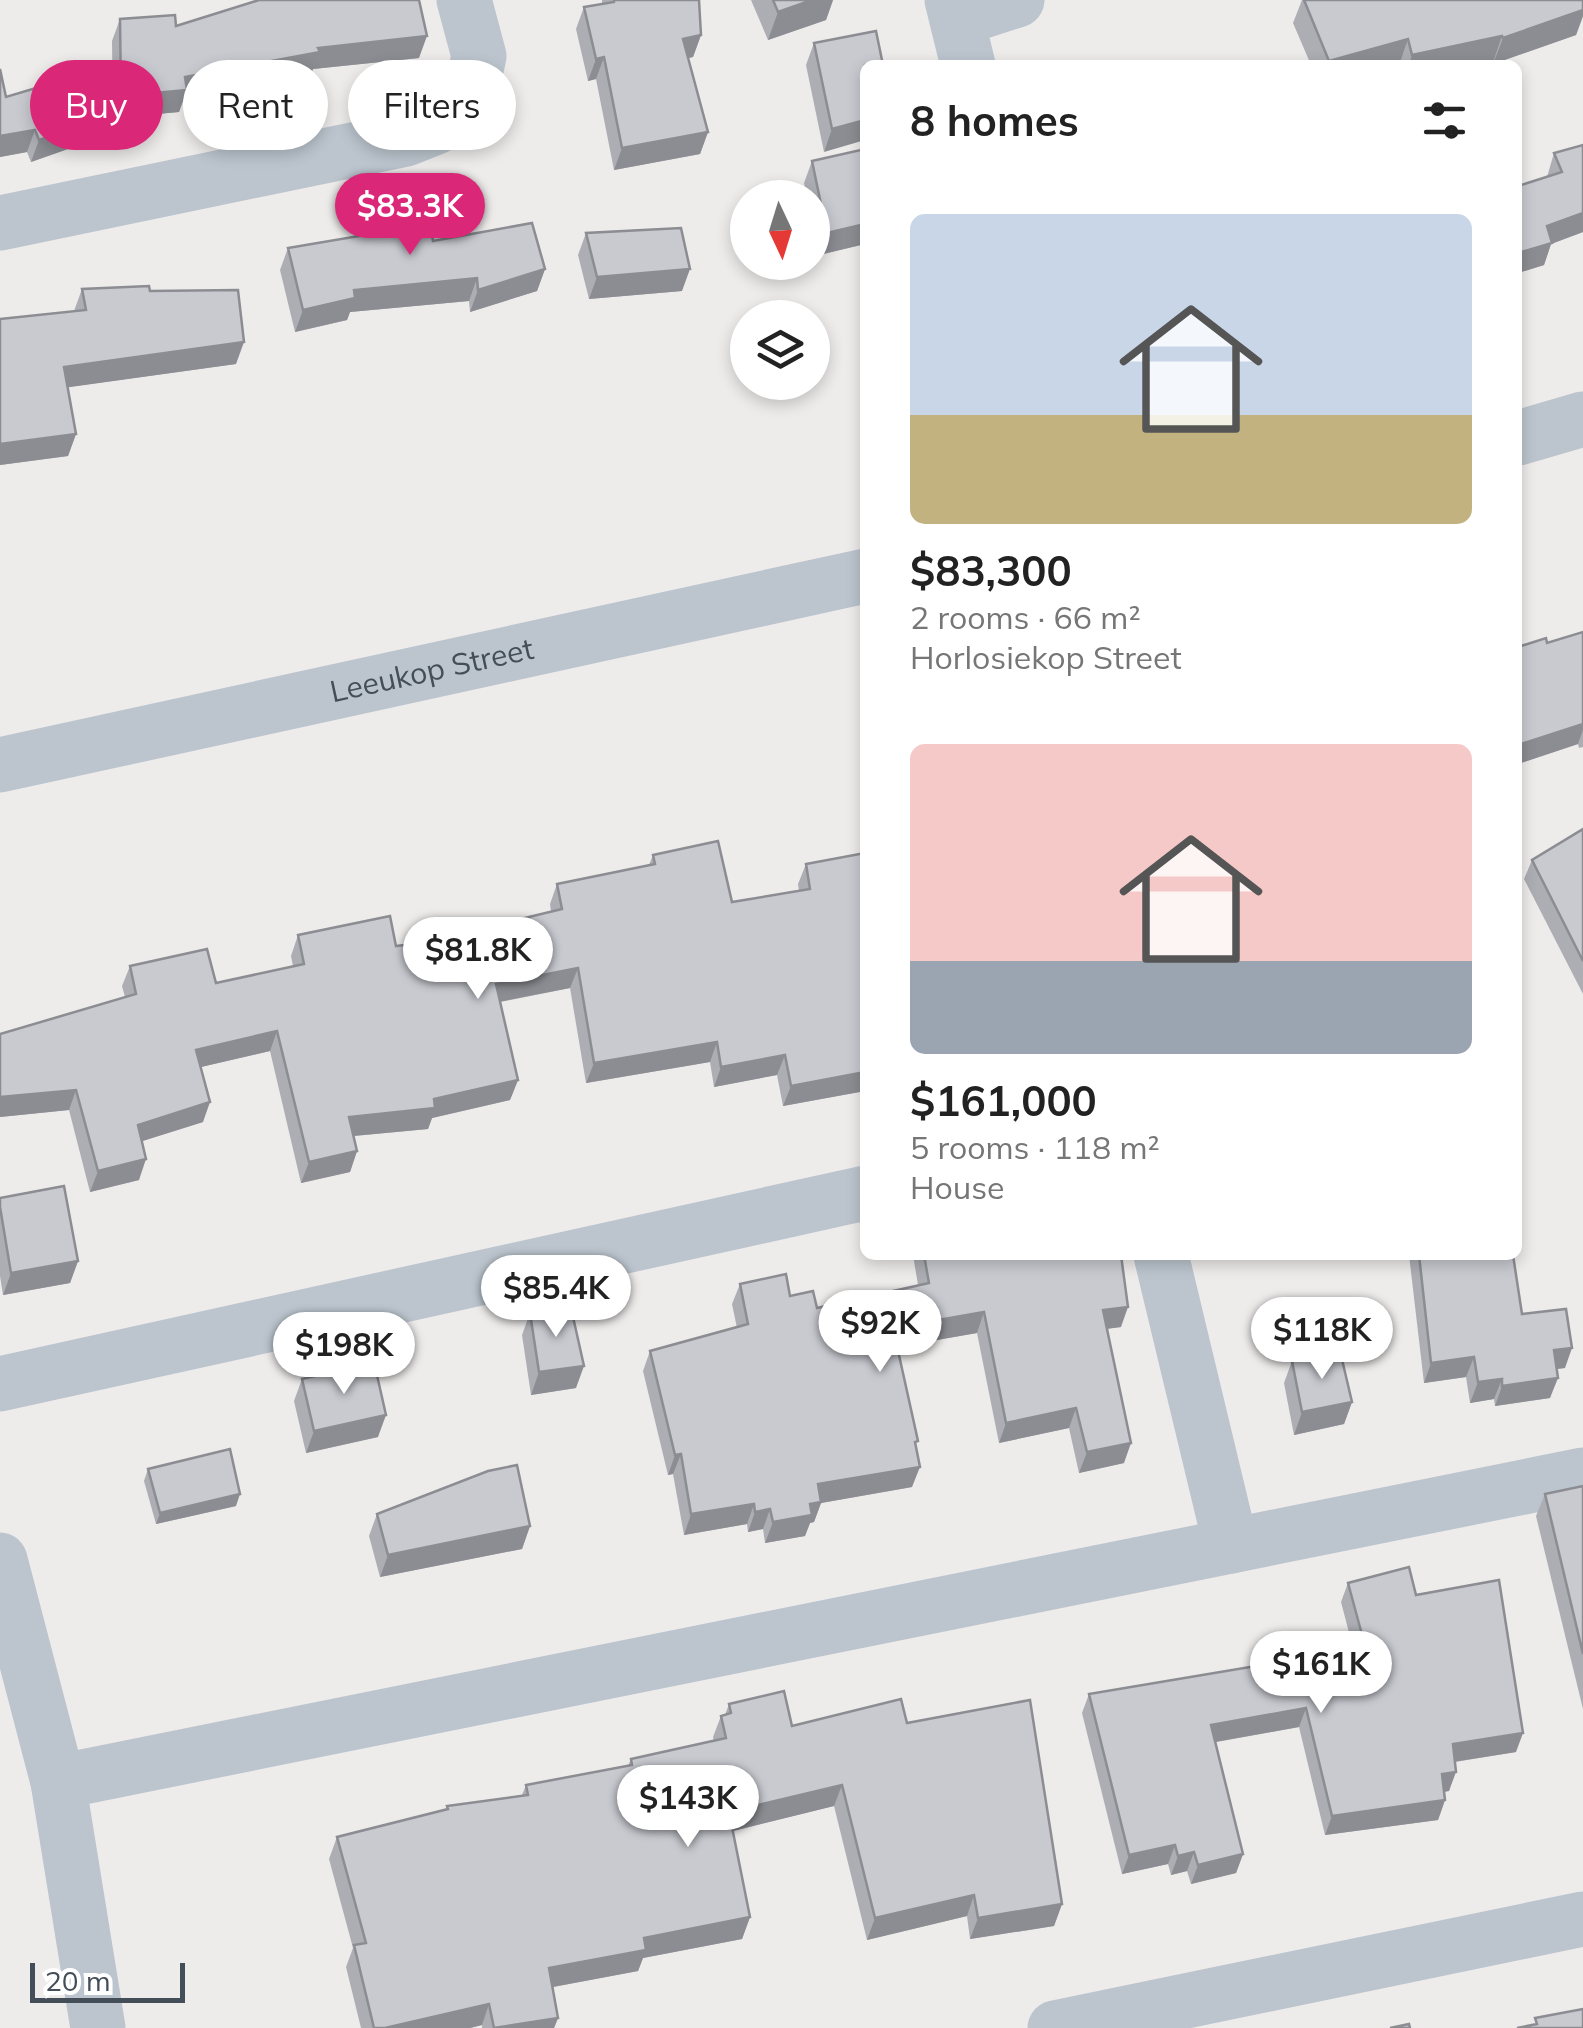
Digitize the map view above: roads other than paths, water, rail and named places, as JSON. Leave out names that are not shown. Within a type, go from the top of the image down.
[{"type":"street","points":[[0,223],[406,139],[436,127],[457,108],[473,84],[479,56],[464,0]]},
{"type":"street","points":[[959,28],[1017,0]]},
{"type":"street","points":[[1522,437],[1583,419]]},
{"type":"street","name":"Leeukop Street","points":[[0,765],[860,577]]},
{"type":"street","points":[[0,1384],[860,1194]]},
{"type":"street","points":[[1162,1260],[1231,1546]]},
{"type":"street","points":[[58,1782],[1583,1475]]},
{"type":"street","points":[[0,1560],[58,1782],[98,2028]]},
{"type":"street","points":[[1055,2028],[1583,1918]]}]
